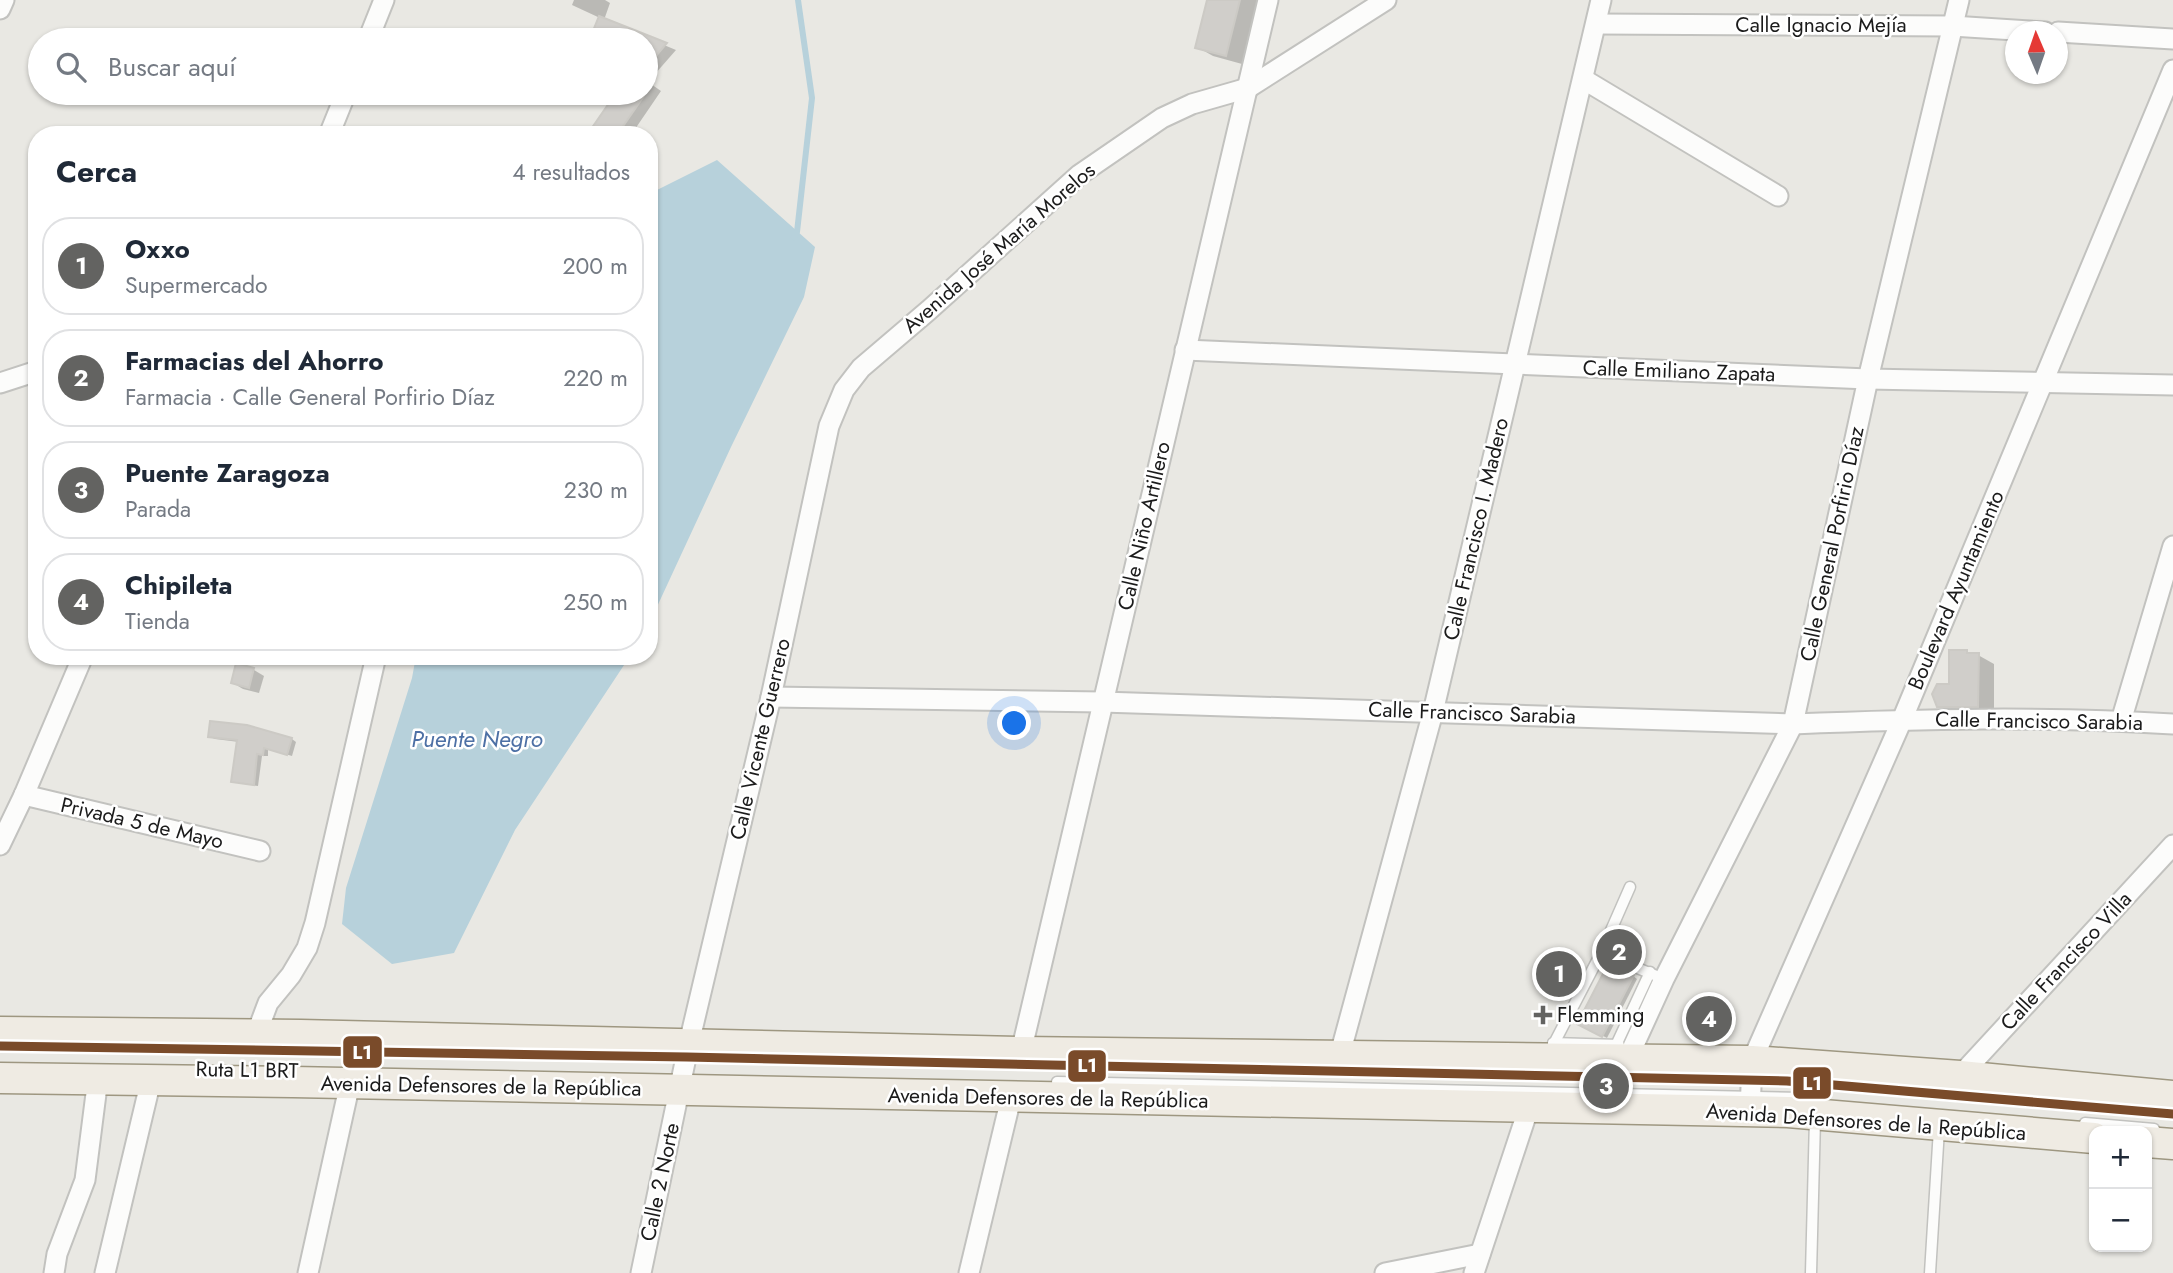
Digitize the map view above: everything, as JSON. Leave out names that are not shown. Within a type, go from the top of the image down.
[{"type":"main road","name":"Avenida Defensores de la República","points":[[0,1032],[256,1035],[1011,1098],[1529,1107],[1751,1087],[1960,1076],[2173,1097]]},
{"type":"main road","name":"Avenida Defensores de la República","points":[[0,1078],[350,1083],[1021,1052],[1622,1052],[1815,1107],[1939,1125],[2085,1130]]},
{"type":"street","points":[[0,9],[4,0]]},
{"type":"street","points":[[373,28],[384,0]]},
{"type":"street","name":"Calle Niño Artillero","points":[[1021,1052],[1268,0]]},
{"type":"street","name":"Avenida José María Morelos","points":[[844,390],[861,368],[1079,175],[1162,118],[1192,104],[1248,88],[1386,0]]},
{"type":"street","name":"Calle Francisco I. Madero","points":[[1340,1054],[1433,712],[1601,0]]},
{"type":"street","name":"Calle General Porfirio Díaz","points":[[1622,1052],[1657,975],[1793,724],[1868,379],[1959,0]]},
{"type":"street","name":"Calle Ignacio Mejía","points":[[1596,24],[1952,26],[2005,29]]},
{"type":"street","points":[[2068,33],[2173,39]]},
{"type":"street","name":"Boulevard Ayuntamiento","points":[[1751,1087],[2173,70]]},
{"type":"street","points":[[1583,79],[1778,196]]},
{"type":"street","points":[[333,126],[341,105]]},
{"type":"street","name":"Calle Emiliano Zapata","points":[[1185,351],[1868,379],[2173,385]]},
{"type":"street","points":[[0,383],[28,374]]},
{"type":"street","name":"Calle Vicente Guerrero","points":[[684,1069],[771,697],[829,426],[844,390]]},
{"type":"street","points":[[2121,721],[2173,546]]},
{"type":"street","points":[[0,845],[79,665]]},
{"type":"street","points":[[256,1035],[268,1003],[291,975],[307,948],[315,923],[374,665]]},
{"type":"street","name":"Calle Francisco Sarabia","points":[[771,697],[1102,702],[1793,724],[1902,720],[2121,721],[2173,724]]},
{"type":"street","name":"Privada 5 de Mayo","points":[[24,795],[260,850]]},
{"type":"street","name":"Calle Francisco Villa","points":[[1960,1076],[2173,845]]},
{"type":"street","name":"Calle 2 Norte","points":[[641,1273],[684,1069]]},
{"type":"street","points":[[54,1273],[57,1254],[85,1180],[98,1078]]},
{"type":"street","points":[[105,1273],[151,1080]]},
{"type":"street","points":[[308,1273],[350,1083]]},
{"type":"street","points":[[969,1273],[1011,1098]]},
{"type":"street","points":[[1474,1273],[1529,1107]]},
{"type":"street","points":[[1385,1273],[1480,1254]]},
{"type":"lane","points":[[1550,1051],[1601,953],[1630,887]]},
{"type":"lane","points":[[1601,953],[1657,975]]},
{"type":"lane","name":"Ruta L1 BRT","points":[[0,1046],[684,1069],[1751,1087]]},
{"type":"lane","name":"Ruta L1 BRT","points":[[1043,1082],[1751,1087],[1801,1082],[2173,1114]]},
{"type":"lane","points":[[1811,1273],[1815,1107]]},
{"type":"lane","points":[[1930,1273],[1939,1125]]},
{"type":"lane","points":[[2085,1130],[2160,1139]]},
{"type":"water","points":[[717,160],[815,247],[804,297],[658,605],[658,190]]},
{"type":"water","name":"Puente Negro","points":[[414,665],[624,665],[515,830],[454,953],[392,964],[342,924],[346,888]]},
{"type":"building","points":[[1207,0],[1240,0],[1226,56],[1195,48]]},
{"type":"building","points":[[599,16],[629,28],[594,28]]},
{"type":"building","points":[[658,39],[667,43],[658,54]]},
{"type":"building","points":[[608,105],[638,105],[623,126],[593,126]]},
{"type":"building","points":[[1949,650],[1979,653],[1978,707],[1937,707],[1932,694],[1937,684],[1949,684]]},
{"type":"building","points":[[236,665],[254,668],[249,688],[231,683]]},
{"type":"building","points":[[210,721],[247,725],[292,738],[287,755],[264,748],[263,755],[257,754],[254,785],[231,782],[237,740],[208,737]]},
{"type":"building","points":[[1608,964],[1634,975],[1602,1037],[1577,1024]]},
{"type":"waterway","points":[[794,237],[797,232],[812,98],[798,0]]},
{"type":"transit line","name":"L1","points":[[0,1046],[687,1057],[1787,1081],[2173,1114]]},
{"type":"place","name":"Farmacias del Ahorro","points":[[1619,952]]},
{"type":"place","name":"Oxxo","points":[[1559,974]]},
{"type":"place","name":"Flemming","points":[[1543,1015]]},
{"type":"place","name":"Chipileta","points":[[1709,1019]]},
{"type":"place","name":"Puente Zaragoza","points":[[1606,1086]]}]
